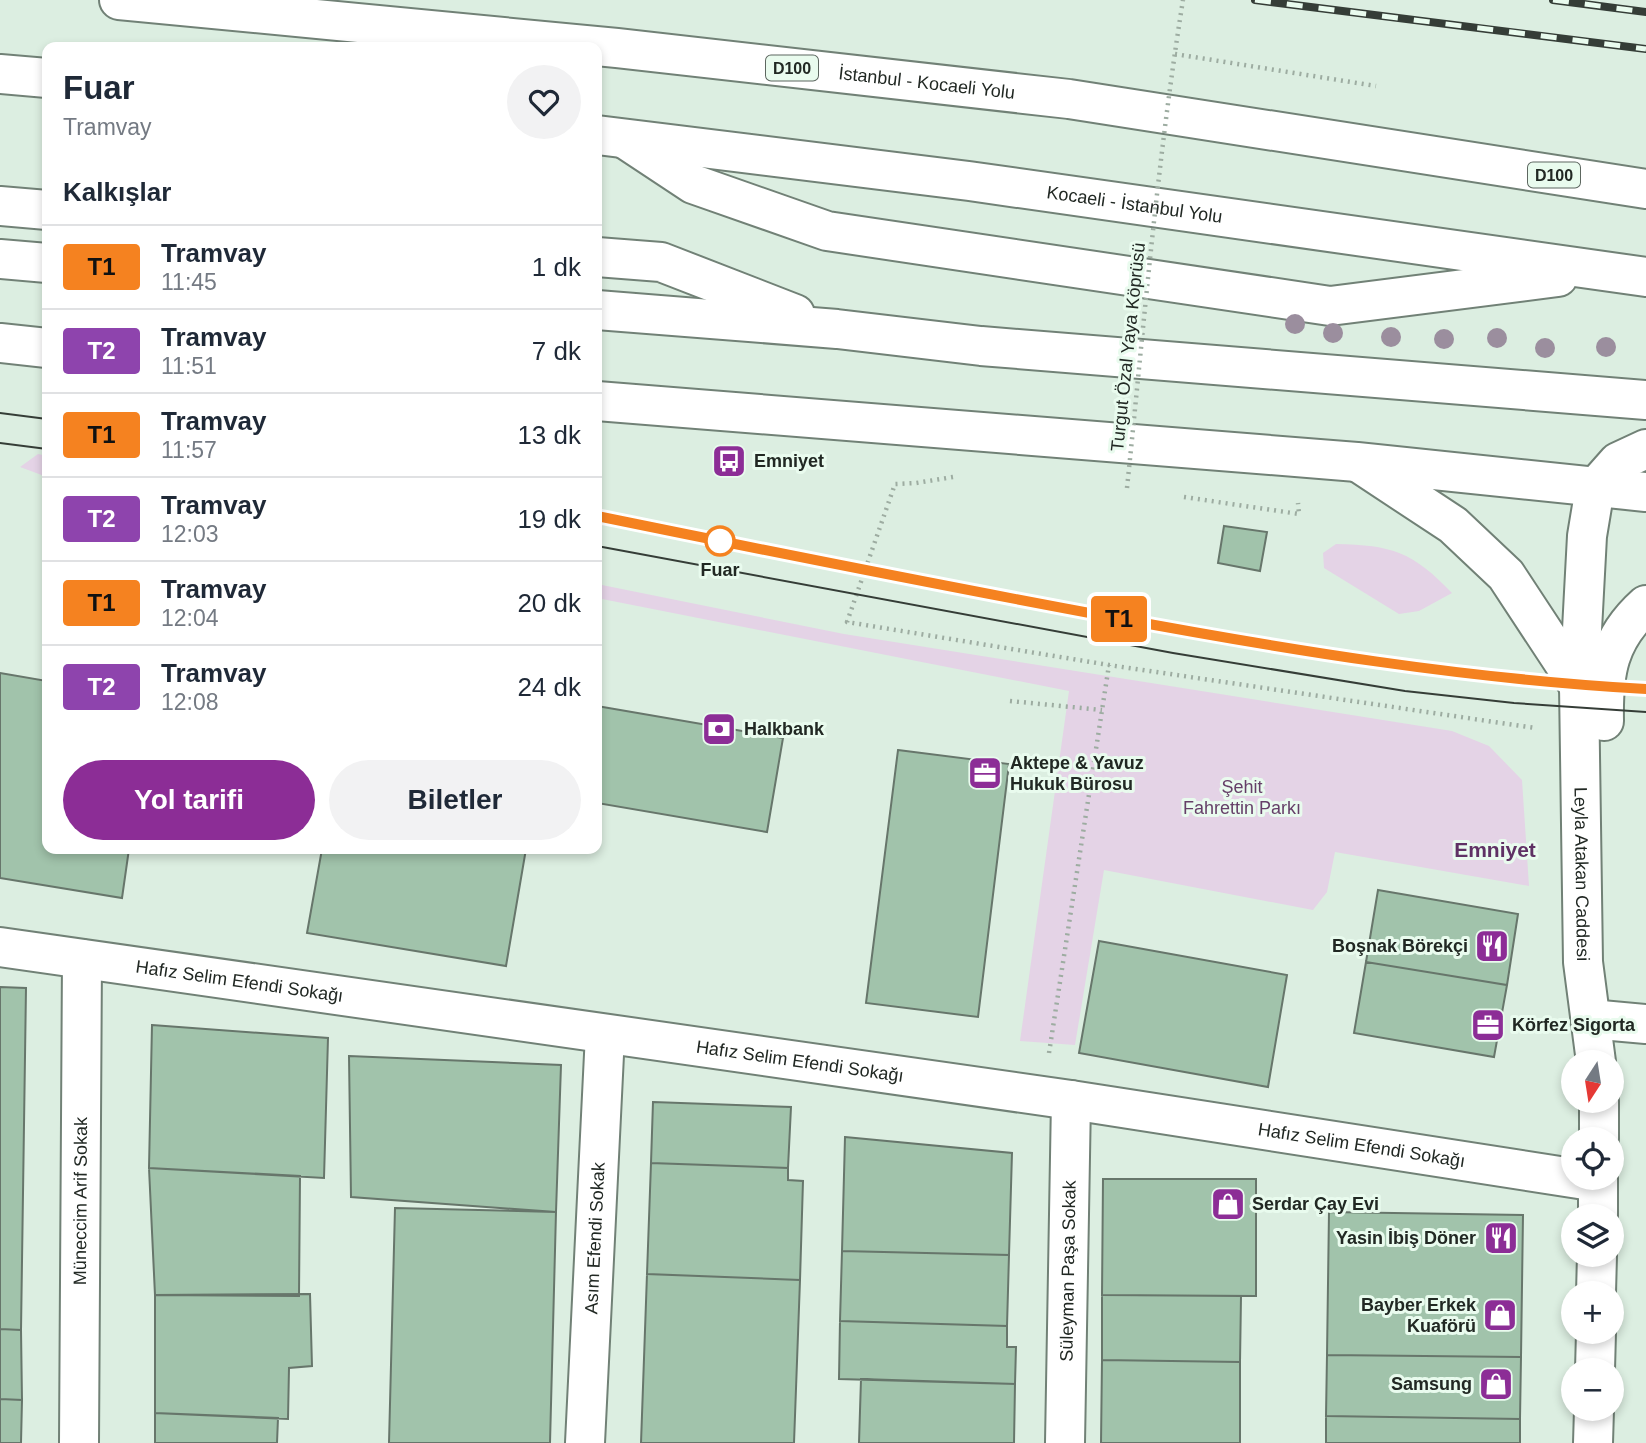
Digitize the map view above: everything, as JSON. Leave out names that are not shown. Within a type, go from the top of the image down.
[{"type":"main road","name":"İstanbul - Kocaeli Yolu","points":[[119,0],[555,42]]},
{"type":"main road","points":[[324,0],[580,42]]},
{"type":"main road","points":[[602,46],[617,48]]},
{"type":"main road","name":"İstanbul - Kocaeli Yolu","points":[[602,47],[1069,99],[1646,189]]},
{"type":"main road","points":[[0,74],[42,78]]},
{"type":"main road","points":[[0,90],[42,89]]},
{"type":"main road","points":[[610,136],[693,184],[827,231],[1330,306],[1605,271]]},
{"type":"main road","name":"Kocaeli - İstanbul Yolu","points":[[610,136],[969,181],[1646,277]]},
{"type":"main road","points":[[0,206],[42,210]]},
{"type":"main road","points":[[602,257],[661,262],[837,329]]},
{"type":"main road","points":[[0,259],[42,263]]},
{"type":"main road","points":[[602,310],[837,329],[981,346],[1646,400]]},
{"type":"main road","points":[[0,343],[42,347]]},
{"type":"main road","points":[[602,401],[1357,462],[1646,492]]},
{"type":"main road","points":[[1595,488],[1618,462],[1646,449]]},
{"type":"main road","points":[[1357,462],[1453,525],[1506,576],[1579,686]]},
{"type":"main road","name":"Leyla Atakan Caddesi","points":[[1595,488],[1587,536],[1579,686],[1583,962],[1598,1020],[1597,1050]]},
{"type":"main road","points":[[1646,605],[1637,613],[1612,649],[1604,687],[1598,1020],[1646,1024]]},
{"type":"main road","name":"Hafız Selim Efendi Sokağı","points":[[0,947],[1071,1100],[1598,1192]]},
{"type":"main road","name":"Müneccim Arif Sokak","points":[[79,1443],[82,959]]},
{"type":"main road","name":"Asım Efendi Sokak","points":[[585,1443],[605,1034]]},
{"type":"main road","name":"Süleyman Paşa Sokak","points":[[1065,1443],[1071,1100]]},
{"type":"main road","points":[[1593,1443],[1594,1421]]},
{"type":"path","name":"Turgut Özal Yaya Köprüsü","points":[[1128,488],[1175,54],[1184,0]]},
{"type":"path","points":[[1175,54],[1376,86]]},
{"type":"path","points":[[1120,471],[1134,472]]},
{"type":"path","points":[[958,477],[895,484],[847,622],[1518,727],[1581,731]]},
{"type":"path","points":[[1180,496],[1299,514],[1298,492]]},
{"type":"path","points":[[1048,1060],[1109,665]]},
{"type":"path","points":[[1010,701],[1102,710]]},
{"type":"green space","points":[[38,454],[42,455],[42,475],[20,467]]},
{"type":"green space","points":[[1336,544],[1372,546],[1400,554],[1425,568],[1452,593],[1419,611],[1399,614],[1324,568],[1323,553]]},
{"type":"green space","name":"Şehit Fahrettin Parkı","points":[[602,585],[844,634],[1452,731],[1489,746],[1522,780],[1529,886],[1335,852],[1327,892],[1313,910],[1104,870],[1075,1045],[1020,1041],[1069,691],[602,599]]},
{"type":"building","points":[[1224,526],[1267,532],[1260,571],[1218,563]]},
{"type":"building","points":[[0,673],[42,680],[42,854],[128,854],[122,898],[0,878]]},
{"type":"building","points":[[602,707],[783,738],[767,832],[602,804]]},
{"type":"building","points":[[898,750],[1009,764],[978,1017],[866,1003]]},
{"type":"building","points":[[321,854],[525,854],[506,966],[307,933]]},
{"type":"building","points":[[1378,890],[1518,914],[1507,985],[1366,962]]},
{"type":"building","points":[[1099,941],[1287,975],[1268,1087],[1079,1053]]},
{"type":"building","points":[[1366,962],[1507,985],[1494,1057],[1354,1033]]},
{"type":"building","points":[[0,987],[26,988],[21,1330],[0,1329]]},
{"type":"building","points":[[152,1025],[328,1038],[324,1178],[149,1168]]},
{"type":"building","points":[[349,1056],[561,1065],[556,1212],[351,1197]]},
{"type":"building","points":[[653,1102],[791,1107],[788,1168],[651,1163]]},
{"type":"building","points":[[845,1137],[1012,1153],[1009,1255],[842,1251]]},
{"type":"building","points":[[651,1163],[788,1168],[788,1180],[803,1181],[800,1280],[647,1274]]},
{"type":"building","points":[[149,1168],[300,1176],[299,1296],[155,1295]]},
{"type":"building","points":[[1103,1179],[1256,1179],[1256,1296],[1102,1295]]},
{"type":"building","points":[[395,1208],[556,1212],[550,1443],[389,1443]]},
{"type":"building","points":[[1329,1212],[1523,1215],[1521,1357],[1327,1355]]},
{"type":"building","points":[[842,1251],[1009,1255],[1007,1326],[840,1321]]},
{"type":"building","points":[[647,1274],[800,1280],[794,1443],[641,1443]]},
{"type":"building","points":[[310,1294],[312,1366],[289,1368],[288,1419],[155,1413],[155,1295]]},
{"type":"building","points":[[1102,1295],[1241,1296],[1240,1362],[1102,1360]]},
{"type":"building","points":[[840,1321],[1007,1326],[1007,1347],[1016,1347],[1015,1384],[839,1379]]},
{"type":"building","points":[[0,1329],[21,1330],[22,1400],[0,1399]]},
{"type":"building","points":[[1327,1355],[1521,1357],[1520,1419],[1326,1416]]},
{"type":"building","points":[[1102,1360],[1240,1362],[1240,1443],[1101,1443]]},
{"type":"building","points":[[861,1379],[1015,1384],[1014,1443],[859,1443]]},
{"type":"building","points":[[0,1399],[22,1400],[21,1443],[0,1443]]},
{"type":"building","points":[[155,1413],[278,1418],[277,1443],[155,1443]]},
{"type":"building","points":[[1326,1416],[1520,1419],[1520,1443],[1326,1443]]},
{"type":"tram line","points":[[0,413],[42,418]]},
{"type":"tram line","points":[[0,443],[42,448]]},
{"type":"tram line","points":[[602,517],[927,583],[1176,628],[1452,671],[1646,689]]},
{"type":"tram line","name":"T1","points":[[602,517],[958,589],[1185,631],[1394,664],[1510,679],[1646,689]]},
{"type":"tram line","points":[[602,547],[1173,653],[1405,691],[1514,703],[1646,712]]},
{"type":"railway","points":[[1255,0],[1646,49]]},
{"type":"railway","points":[[1553,0],[1646,12]]},
{"type":"place","name":"Emniyet","points":[[729,461]]},
{"type":"place","name":"Fuar","points":[[720,541]]},
{"type":"place","name":"Halkbank","points":[[719,729]]},
{"type":"place","name":"Aktepe & Yavuz Hukuk Bürosu","points":[[985,773]]},
{"type":"place","name":"Boşnak Börekçi","points":[[1492,946]]},
{"type":"place","name":"Körfez Sigorta","points":[[1488,1025]]},
{"type":"place","name":"Serdar Çay Evi","points":[[1228,1204]]},
{"type":"place","name":"Yasin İbiş Döner","points":[[1501,1238]]},
{"type":"place","name":"Bayber Erkek Kuaförü","points":[[1500,1315]]},
{"type":"place","name":"Samsung","points":[[1496,1384]]},
{"type":"district","name":"Emniyet","points":[[1495,849]]}]
